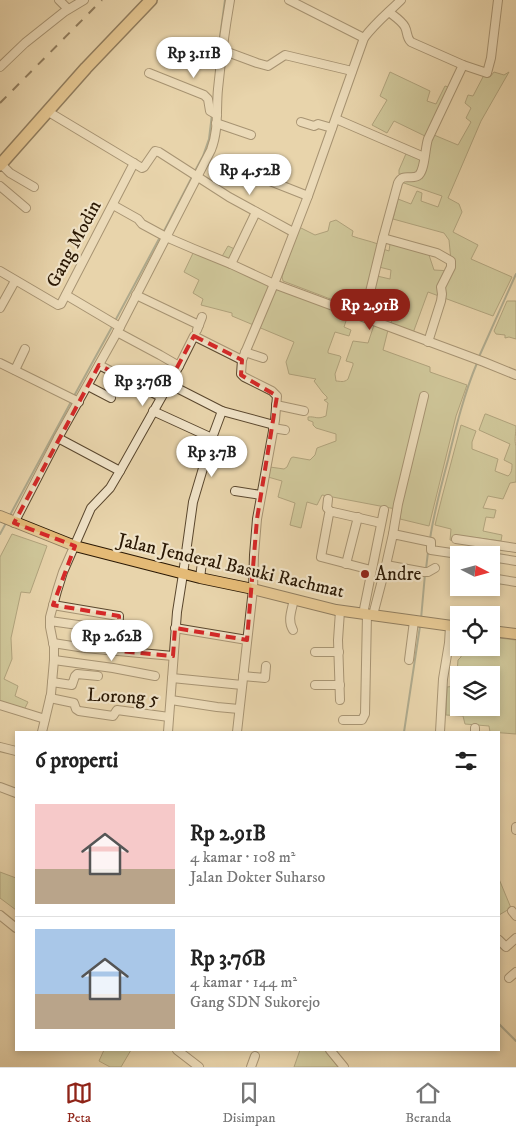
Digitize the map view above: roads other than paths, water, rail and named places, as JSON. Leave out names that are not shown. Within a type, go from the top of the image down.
[{"type":"highway","points":[[0,164],[86,68],[151,0]]},
{"type":"main road","name":"Jalan Jenderal Basuki Rachmat","points":[[1,517],[75,546],[183,574],[340,610],[450,626]]},
{"type":"main road","points":[[500,632],[516,634]]},
{"type":"street","points":[[59,0],[68,9]]},
{"type":"street","points":[[0,67],[25,43],[68,9],[84,0]]},
{"type":"street","points":[[14,522],[58,438],[73,398],[88,386],[116,327],[136,295],[195,175],[214,142],[222,50],[230,0]]},
{"type":"street","points":[[289,0],[364,38]]},
{"type":"street","points":[[237,731],[253,590],[257,519],[277,396],[272,390],[248,380],[241,374],[240,368],[308,196],[364,38],[376,23],[401,0]]},
{"type":"street","points":[[389,12],[403,24],[407,37],[411,42],[487,73],[492,58],[498,0]]},
{"type":"street","points":[[222,50],[268,66],[286,55],[352,71]]},
{"type":"street","points":[[364,317],[399,180],[417,176],[421,173],[428,139],[464,65]]},
{"type":"street","points":[[149,72],[204,95],[208,99],[215,116],[251,134]]},
{"type":"street","points":[[47,111],[143,168],[157,151],[222,193],[293,232]]},
{"type":"street","points":[[336,119],[424,157]]},
{"type":"street","points":[[300,122],[332,128]]},
{"type":"street","points":[[0,164],[10,173],[34,187]]},
{"type":"street","name":"Gang Modin","points":[[0,271],[59,305],[61,304],[134,164]]},
{"type":"street","points":[[270,181],[308,196]]},
{"type":"street","points":[[0,186],[26,208]]},
{"type":"street","points":[[113,205],[166,237],[274,284],[516,375]]},
{"type":"street","points":[[231,264],[256,212]]},
{"type":"street","points":[[383,238],[437,253],[451,262],[451,267],[442,287],[441,301],[428,342]]},
{"type":"street","points":[[0,308],[15,281]]},
{"type":"street","points":[[66,295],[179,366]]},
{"type":"street","points":[[42,731],[50,698],[54,660],[50,620],[63,572],[91,508],[110,488],[120,471],[179,366],[201,321],[136,295]]},
{"type":"street","points":[[194,336],[244,356],[264,358]]},
{"type":"street","points":[[15,370],[25,349]]},
{"type":"street","points":[[0,363],[73,398]]},
{"type":"street","points":[[99,365],[161,397]]},
{"type":"street","points":[[169,384],[222,411],[285,430]]},
{"type":"street","points":[[88,386],[111,398]]},
{"type":"street","points":[[368,615],[386,565],[398,504],[424,396]]},
{"type":"street","points":[[276,405],[304,411]]},
{"type":"street","points":[[168,731],[176,612],[192,502],[222,411]]},
{"type":"street","points":[[153,412],[212,438]]},
{"type":"street","points":[[58,438],[120,471]]},
{"type":"street","points":[[235,491],[261,495]]},
{"type":"street","points":[[328,499],[327,508],[330,512],[320,557],[371,570]]},
{"type":"street","points":[[343,720],[362,720],[365,714],[371,570],[384,510]]},
{"type":"street","points":[[330,512],[381,523]]},
{"type":"street","points":[[346,564],[358,517]]},
{"type":"street","points":[[393,534],[428,541],[432,543],[431,550],[450,553]]},
{"type":"street","points":[[456,539],[516,548]]},
{"type":"street","points":[[500,558],[516,561]]},
{"type":"street","points":[[200,578],[202,562]]},
{"type":"street","points":[[386,565],[429,571]]},
{"type":"street","points":[[500,579],[516,582]]},
{"type":"street","points":[[293,630],[290,620],[294,600]]},
{"type":"street","points":[[53,605],[119,616],[119,651]]},
{"type":"street","points":[[340,610],[340,700]]},
{"type":"street","points":[[50,620],[85,626]]},
{"type":"street","points":[[409,660],[418,622]]},
{"type":"street","points":[[176,628],[247,640]]},
{"type":"street","points":[[440,731],[442,679],[450,640]]},
{"type":"street","points":[[53,643],[85,648],[174,656]]},
{"type":"street","points":[[315,652],[339,652]]},
{"type":"street","points":[[54,660],[155,676]]},
{"type":"street","points":[[243,676],[265,678],[266,666]]},
{"type":"street","points":[[52,682],[72,685],[77,674],[98,676]]},
{"type":"street","points":[[172,678],[242,685]]},
{"type":"street","points":[[315,685],[340,685]]},
{"type":"street","name":"Lorong 5","points":[[50,698],[74,703],[79,711],[113,716],[117,710],[169,717]]},
{"type":"street","points":[[171,700],[240,709]]},
{"type":"street","points":[[0,706],[45,719]]},
{"type":"street","points":[[0,747],[15,751]]},
{"type":"street","points":[[0,788],[15,793]]},
{"type":"street","points":[[0,915],[15,927]]},
{"type":"street","points":[[500,953],[511,943],[516,950]]},
{"type":"street","points":[[510,978],[516,972]]},
{"type":"street","points":[[178,1051],[199,1067]]},
{"type":"street","points":[[331,1051],[344,1067]]},
{"type":"street","points":[[251,1067],[255,1056]]},
{"type":"waterway","points":[[220,37],[225,0]]},
{"type":"waterway","points":[[195,171],[209,139],[212,114]]},
{"type":"waterway","points":[[163,233],[193,175]]},
{"type":"waterway","points":[[115,321],[160,237]]},
{"type":"waterway","points":[[478,359],[516,274]]},
{"type":"waterway","points":[[74,396],[113,325]]},
{"type":"waterway","points":[[430,539],[457,423],[477,363]]},
{"type":"waterway","points":[[9,517],[72,400]]},
{"type":"waterway","points":[[0,534],[6,523]]},
{"type":"waterway","points":[[426,569],[428,552]]},
{"type":"waterway","points":[[421,619],[425,574]]},
{"type":"waterway","points":[[404,731],[420,626]]},
{"type":"waterway","points":[[500,1025],[516,1041]]},
{"type":"railway","points":[[0,103],[102,0]]},
{"type":"place","name":"Andre","points":[[365,574]]}]
